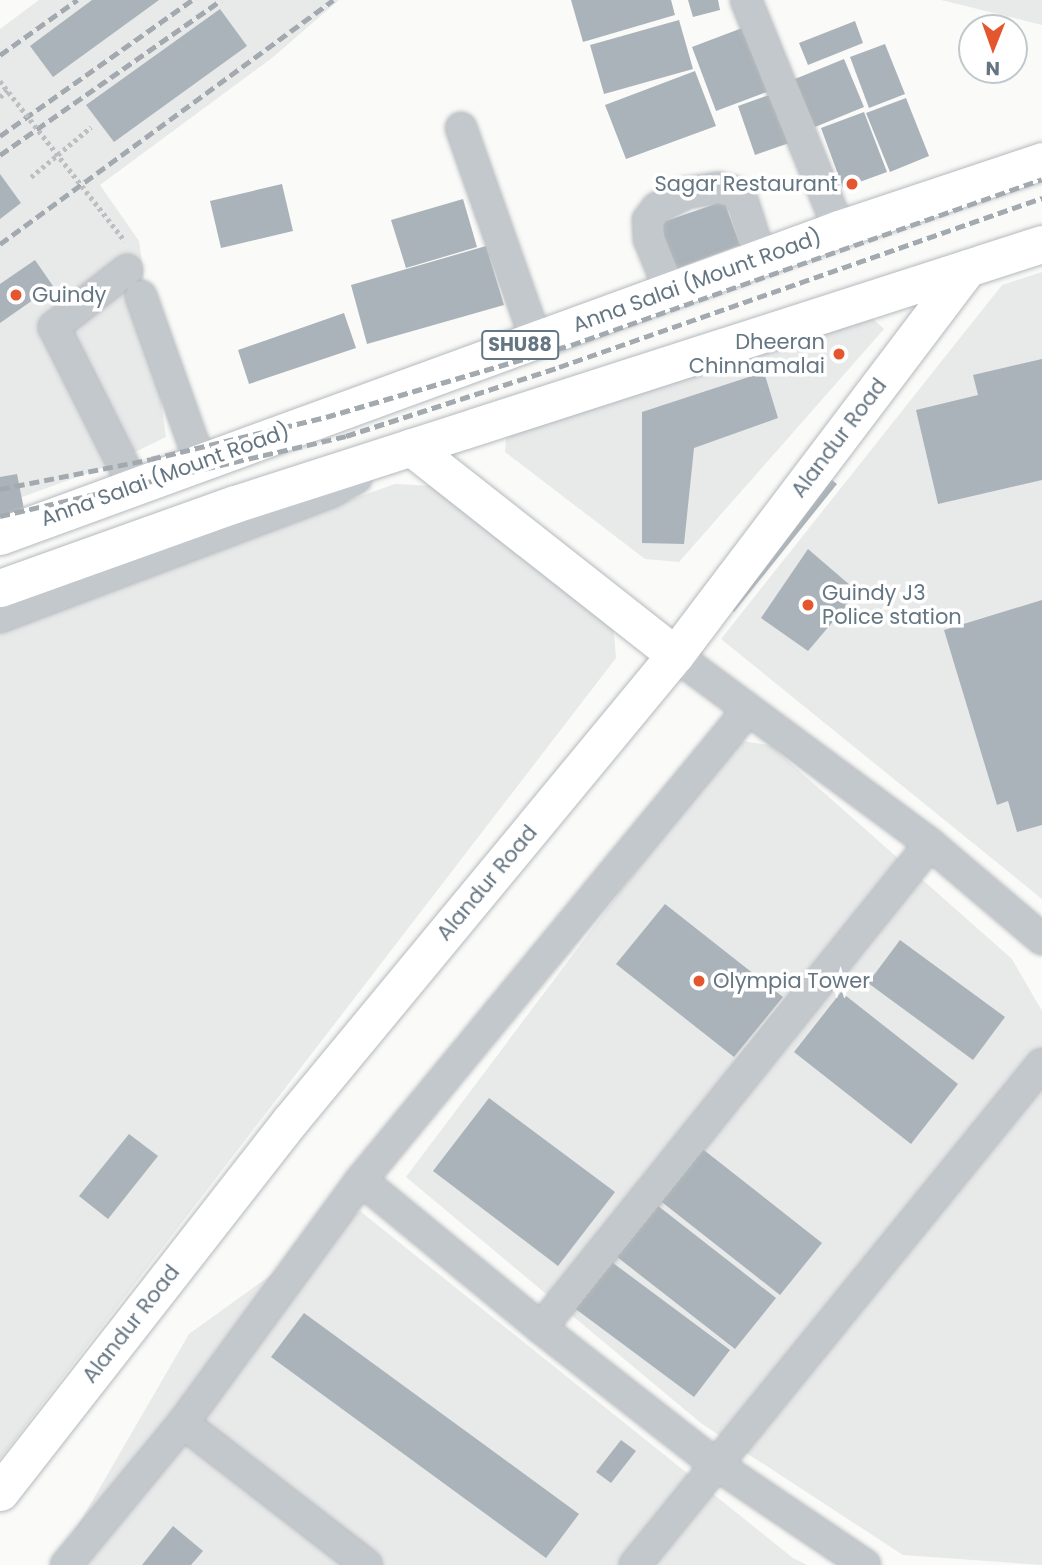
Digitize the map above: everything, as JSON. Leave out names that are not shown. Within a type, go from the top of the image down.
[{"type":"main road","name":"Anna Salai (Mount Road)","points":[[0,536],[839,229],[1042,161]]},
{"type":"main road","points":[[0,587],[411,447],[1042,244]]},
{"type":"main road","name":"Alandur Road","points":[[0,1492],[290,1121],[675,655],[968,268]]},
{"type":"main road","points":[[411,447],[675,655]]},
{"type":"street","points":[[746,0],[839,229]]},
{"type":"street","points":[[461,128],[536,340]]},
{"type":"street","points":[[670,290],[649,239],[648,220],[657,208],[686,193],[719,188],[734,192],[743,203],[761,258]]},
{"type":"street","points":[[134,486],[54,327],[134,283],[200,462]]},
{"type":"street","points":[[0,617],[331,492],[411,447]]},
{"type":"street","points":[[675,655],[747,711],[930,844],[1042,939]]},
{"type":"street","points":[[66,1565],[183,1423],[361,1180],[747,711]]},
{"type":"street","points":[[541,1328],[930,844]]},
{"type":"street","points":[[635,1565],[714,1463],[1042,1064]]},
{"type":"street","points":[[361,1180],[541,1328],[714,1463],[865,1565]]},
{"type":"street","points":[[183,1423],[367,1565]]},
{"type":"path","points":[[0,81],[125,241]]},
{"type":"path","points":[[0,97],[7,90]]},
{"type":"path","points":[[31,177],[56,152],[91,127]]},
{"type":"shaded area","points":[[39,0],[339,0],[272,58],[100,185],[139,241],[166,437],[102,468],[0,505],[0,29]]},
{"type":"shaded area","points":[[941,0],[1042,0],[1042,25],[1028,22],[1028,14],[998,14]]},
{"type":"shaded area","points":[[1042,272],[1042,899],[721,639],[1002,285]]},
{"type":"shaded area","points":[[873,319],[884,329],[679,562],[645,559],[505,452],[507,427]]},
{"type":"shaded area","points":[[395,484],[449,487],[613,620],[616,658],[0,1459],[0,622]]},
{"type":"shaded area","points":[[734,740],[770,745],[1012,959],[1042,1011],[1042,1565],[903,1555],[702,1424],[406,1177]]},
{"type":"shaded area","points":[[360,1211],[793,1558],[807,1565],[55,1565],[189,1334]]},
{"type":"building","points":[[92,0],[159,0],[53,77],[30,46]]},
{"type":"building","points":[[571,0],[671,0],[675,15],[583,42]]},
{"type":"building","points":[[688,0],[718,0],[720,10],[693,17]]},
{"type":"building","points":[[220,9],[247,46],[114,142],[86,105]]},
{"type":"building","points":[[679,20],[693,69],[604,94],[590,45]]},
{"type":"building","points":[[855,21],[863,43],[808,65],[799,43]]},
{"type":"building","points":[[750,25],[775,89],[716,111],[692,47]]},
{"type":"building","points":[[885,44],[905,94],[869,108],[850,57]]},
{"type":"building","points":[[844,59],[864,107],[815,127],[795,79]]},
{"type":"building","points":[[695,71],[716,126],[626,159],[605,105]]},
{"type":"building","points":[[775,93],[792,142],[755,155],[738,106]]},
{"type":"building","points":[[906,98],[929,156],[890,172],[866,113]]},
{"type":"building","points":[[864,112],[887,172],[843,188],[821,128]]},
{"type":"building","points":[[0,174],[21,203],[0,219]]},
{"type":"building","points":[[282,184],[293,231],[221,248],[210,201]]},
{"type":"building","points":[[463,199],[477,247],[406,268],[391,220]]},
{"type":"building","points":[[724,201],[740,245],[675,269],[660,223]]},
{"type":"building","points":[[486,246],[504,305],[367,344],[351,285]]},
{"type":"building","points":[[35,260],[53,286],[0,323],[0,284]]},
{"type":"building","points":[[344,313],[356,348],[249,384],[238,350]]},
{"type":"building","points":[[1042,359],[1042,480],[938,504],[916,410],[978,395],[973,375]]},
{"type":"building","points":[[764,372],[778,418],[694,448],[684,544],[642,543],[642,412]]},
{"type":"building","points":[[823,473],[837,484],[734,612],[720,602]]},
{"type":"building","points":[[17,474],[28,529],[0,535],[0,477]]},
{"type":"building","name":"Guindy J3 Police station","points":[[808,549],[858,592],[808,651],[761,618]]},
{"type":"building","points":[[1042,600],[1042,825],[1017,832],[1008,801],[997,805],[944,630]]},
{"type":"building","name":"Olympia Tower","points":[[665,904],[783,997],[734,1057],[616,964]]},
{"type":"building","points":[[900,940],[1005,1017],[973,1060],[868,983]]},
{"type":"building","points":[[841,992],[958,1084],[911,1144],[794,1052]]},
{"type":"building","points":[[489,1098],[615,1192],[558,1266],[433,1171]]},
{"type":"building","points":[[129,1134],[158,1156],[108,1219],[79,1196]]},
{"type":"building","points":[[700,1147],[822,1243],[780,1295],[658,1199]]},
{"type":"building","points":[[653,1202],[776,1298],[735,1349],[612,1253]]},
{"type":"building","points":[[605,1257],[730,1350],[694,1397],[569,1304]]},
{"type":"building","points":[[304,1313],[579,1514],[546,1558],[271,1357]]},
{"type":"building","points":[[621,1440],[636,1451],[611,1483],[596,1472]]},
{"type":"building","points":[[173,1526],[203,1551],[191,1565],[142,1565]]},
{"type":"railway","points":[[0,55],[77,0]]},
{"type":"railway","points":[[0,136],[192,0]]},
{"type":"railway","points":[[0,155],[221,0]]},
{"type":"railway","points":[[0,244],[333,0]]},
{"type":"railway","points":[[0,489],[151,459],[326,417],[571,345],[1042,179]]},
{"type":"railway","points":[[0,516],[346,436],[559,367],[1042,198]]},
{"type":"place","name":"Sagar Restaurant","points":[[852,184]]},
{"type":"place","name":"Guindy","points":[[16,295]]},
{"type":"place","name":"Dheeran Chinnamalai","points":[[839,354]]},
{"type":"place","name":"Guindy J3 Police station","points":[[808,605]]},
{"type":"place","name":"Olympia Tower","points":[[699,981]]}]
